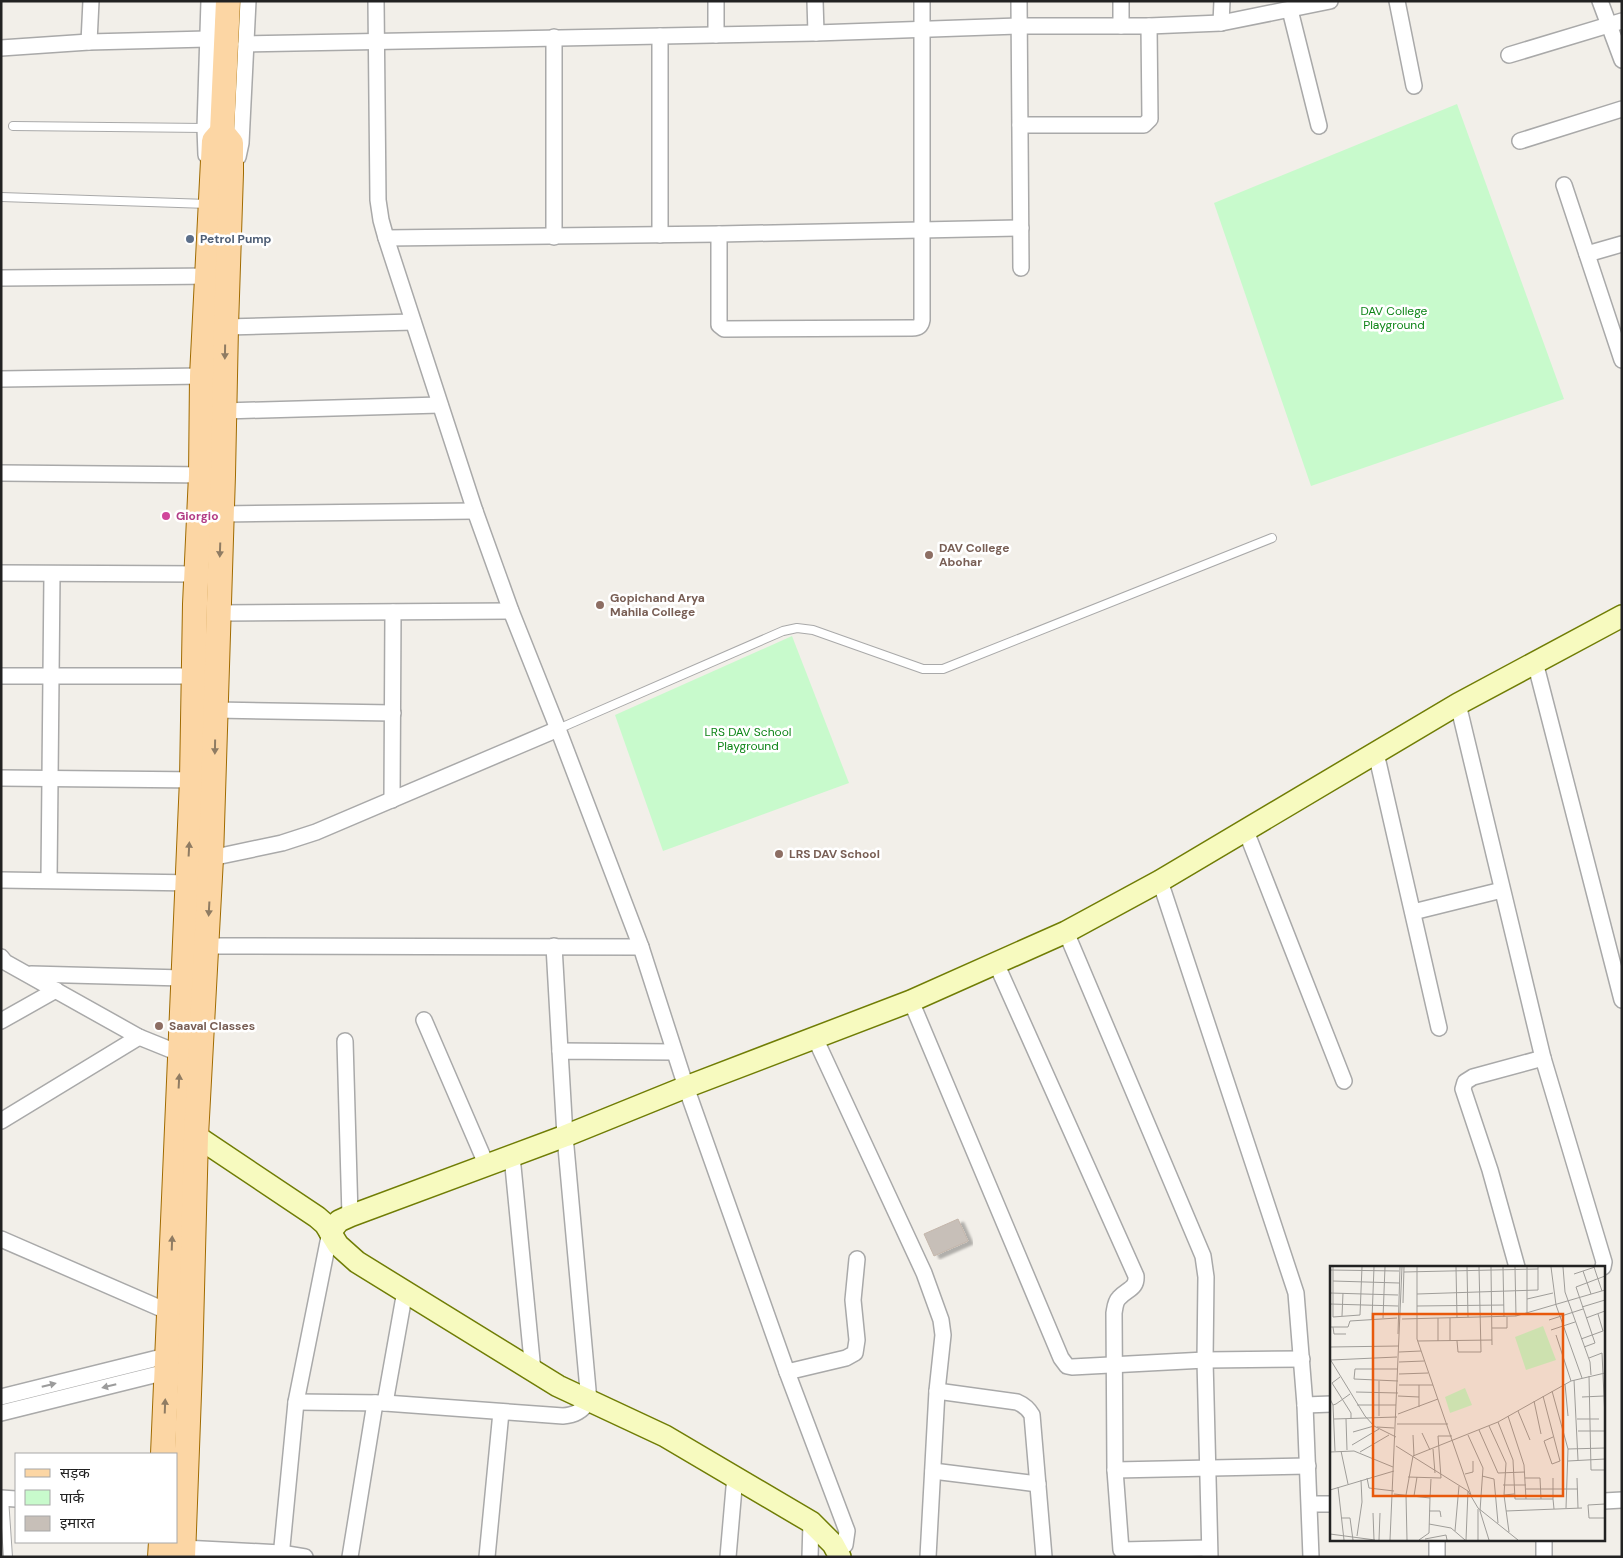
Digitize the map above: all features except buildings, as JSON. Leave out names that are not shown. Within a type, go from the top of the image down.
[{"type":"main road","points":[[178,1533],[190,1358],[196,1136],[183,978],[198,883],[212,475],[202,376],[217,276],[222,173],[231,143],[216,125],[228,1]]},
{"type":"main road","points":[[163,1453],[169,1312],[190,1057],[207,946],[198,883],[211,858],[203,780],[216,710],[205,676],[219,613],[208,574],[222,514],[212,475],[224,411],[226,327],[217,276]]},
{"type":"main road","points":[[160,1557],[176,1549]]},
{"type":"street","points":[[89,42],[91,1]]},
{"type":"street","points":[[209,1],[207,40],[216,125]]},
{"type":"street","points":[[222,173],[238,158],[241,143],[248,1]]},
{"type":"street","points":[[196,1136],[317,1217],[338,1245],[357,1262],[533,1371],[589,1401],[665,1436],[811,1522],[826,1536],[839,1554],[844,1545],[847,1531],[787,1372],[686,1087],[641,947],[558,728],[511,611],[475,511],[386,238],[378,200],[376,1]]},
{"type":"street","points":[[716,1],[716,35]]},
{"type":"street","points":[[815,1],[816,33]]},
{"type":"street","points":[[719,234],[719,325],[724,329],[917,328],[921,325],[923,231],[922,1]]},
{"type":"street","points":[[1019,1],[1021,268]]},
{"type":"street","points":[[1120,26],[1121,1]]},
{"type":"street","points":[[1222,1],[1222,23]]},
{"type":"street","points":[[1397,1],[1414,86]]},
{"type":"street","points":[[1600,1],[1616,23],[1622,60]]},
{"type":"street","points":[[246,44],[816,33],[1019,26],[1149,26],[1222,23],[1325,2]]},
{"type":"street","points":[[1290,10],[1318,126]]},
{"type":"street","points":[[1509,55],[1616,23]]},
{"type":"street","points":[[1020,125],[1144,125],[1148,122],[1150,119],[1149,26]]},
{"type":"street","points":[[660,36],[660,235]]},
{"type":"street","points":[[554,37],[554,237]]},
{"type":"street","points":[[1,48],[89,42],[207,40]]},
{"type":"street","points":[[1520,142],[1622,109]]},
{"type":"street","points":[[1564,185],[1622,360]]},
{"type":"street","points":[[386,238],[554,237],[1022,228]]},
{"type":"street","points":[[1587,254],[1622,244]]},
{"type":"street","points":[[1,278],[217,276]]},
{"type":"street","points":[[226,327],[413,322]]},
{"type":"street","points":[[1,378],[202,376]]},
{"type":"street","points":[[224,411],[440,405]]},
{"type":"street","points":[[1,474],[212,475]]},
{"type":"street","points":[[222,514],[475,511]]},
{"type":"street","points":[[1,574],[208,574]]},
{"type":"street","points":[[49,880],[52,575]]},
{"type":"street","points":[[219,613],[511,611]]},
{"type":"street","points":[[392,800],[394,713],[393,612]]},
{"type":"street","points":[[281,1555],[296,1402],[330,1232],[340,1221],[565,1136],[686,1087],[910,1001],[1066,932],[1160,881],[1246,831],[1458,704],[1622,616]]},
{"type":"street","points":[[1535,662],[1622,1000]]},
{"type":"street","points":[[1,676],[205,676]]},
{"type":"street","points":[[1458,704],[1543,1058],[1604,1262],[1603,1266]]},
{"type":"street","points":[[216,710],[394,713]]},
{"type":"street","points":[[211,858],[282,843],[316,832],[558,728]]},
{"type":"street","points":[[1376,753],[1439,1028]]},
{"type":"street","points":[[1,778],[203,780]]},
{"type":"street","points":[[1246,831],[1344,1081]]},
{"type":"street","points":[[1,880],[198,883]]},
{"type":"street","points":[[1160,881],[1293,1282],[1302,1359],[1311,1557]]},
{"type":"street","points":[[1413,912],[1502,890]]},
{"type":"street","points":[[996,963],[1136,1276],[1134,1286],[1120,1297],[1116,1303],[1114,1314],[1115,1470],[1122,1554],[1209,1552],[1205,1360],[1206,1278],[1203,1256],[1066,932]]},
{"type":"street","points":[[207,946],[641,947]]},
{"type":"street","points":[[296,1402],[380,1403],[573,1415],[580,1411],[589,1401],[565,1136],[554,946]]},
{"type":"street","points":[[3,960],[140,1038],[190,1057]]},
{"type":"street","points":[[27,974],[183,978]]},
{"type":"street","points":[[1,1021],[56,990]]},
{"type":"street","points":[[910,1001],[1064,1362],[1072,1367],[1205,1360],[1302,1359]]},
{"type":"street","points":[[424,1020],[487,1166]]},
{"type":"street","points":[[1,1121],[140,1038]]},
{"type":"street","points":[[815,1038],[924,1273],[941,1320],[942,1335],[928,1557]]},
{"type":"street","points":[[345,1041],[350,1216]]},
{"type":"street","points":[[560,1051],[674,1052]]},
{"type":"street","points":[[1517,1266],[1490,1170],[1463,1089],[1465,1082],[1473,1077],[1543,1058]]},
{"type":"street","points":[[512,1156],[533,1371]]},
{"type":"street","points":[[1,1240],[169,1312]]},
{"type":"street","points":[[787,1372],[846,1358],[855,1353],[857,1340],[853,1300],[857,1260]]},
{"type":"street","points":[[350,1557],[380,1403],[405,1291]]},
{"type":"street","points":[[1,1413],[190,1358]]},
{"type":"street","points":[[1,1397],[166,1364]]},
{"type":"street","points":[[937,1391],[1017,1402],[1024,1405],[1032,1415],[1044,1557]]},
{"type":"street","points":[[1305,1405],[1330,1404]]},
{"type":"street","points":[[488,1557],[501,1412]]},
{"type":"street","points":[[1115,1470],[1308,1466]]},
{"type":"street","points":[[932,1471],[1038,1484]]},
{"type":"street","points":[[728,1557],[735,1476]]},
{"type":"street","points":[[1606,1500],[1622,1500]]},
{"type":"street","points":[[1310,1504],[1330,1504]]},
{"type":"street","points":[[810,1557],[811,1522]]},
{"type":"street","points":[[1437,1540],[1437,1557]]},
{"type":"street","points":[[1544,1540],[1544,1557]]},
{"type":"street","points":[[176,1549],[305,1557]]},
{"type":"lane","points":[[13,126],[216,125]]},
{"type":"lane","points":[[1,197],[220,205]]},
{"type":"lane","points":[[558,728],[783,632],[797,628],[813,630],[923,668],[932,670],[942,669],[1272,538]]},
{"type":"lane","points":[[7,1498],[8,1557]]},
{"type":"green space","name":"DAV College Playground","points":[[1457,104],[1564,399],[1311,486],[1214,203]]},
{"type":"green space","name":"LRS DAV School Playground","points":[[792,636],[849,783],[663,851],[615,715]]},
{"type":"place","name":"Petrol Pump","points":[[190,239]]},
{"type":"place","name":"Giorgio","points":[[166,516]]},
{"type":"place","name":"DAV College Abohar","points":[[929,555]]},
{"type":"place","name":"Gopichand Arya Mahila College","points":[[600,605]]},
{"type":"place","name":"LRS DAV School","points":[[779,854]]},
{"type":"place","name":"Saaval Classes","points":[[159,1026]]}]
